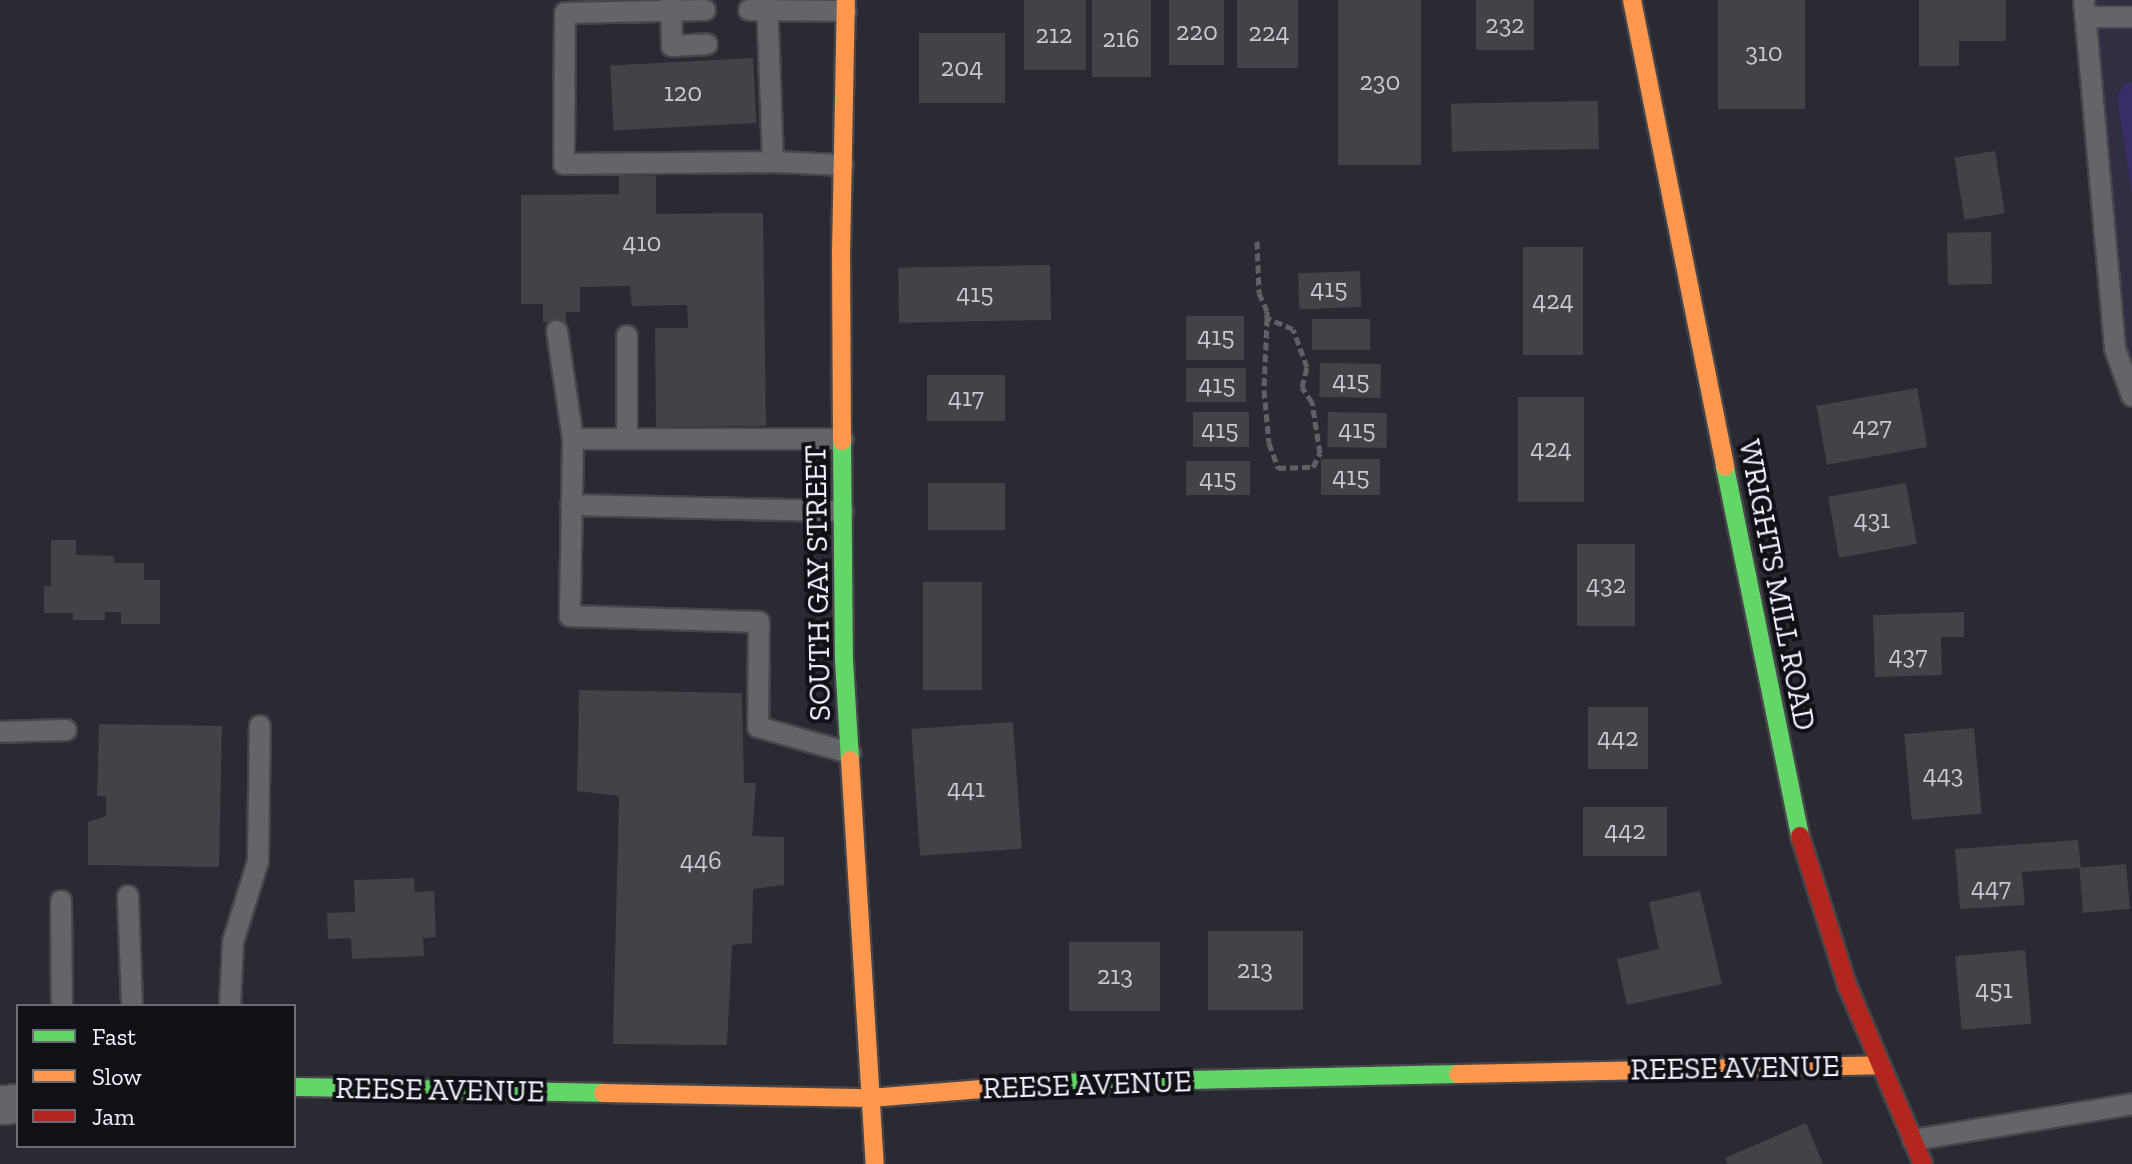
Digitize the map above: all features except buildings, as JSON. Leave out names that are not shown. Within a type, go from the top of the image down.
[{"type":"street","name":"WRIGHTS MILL ROAD","points":[[1632,0],[1795,822],[1847,985],[1923,1164]]},
{"type":"street","name":"SOUTH GAY STREET","points":[[846,5],[843,165],[844,660],[875,1164]]},
{"type":"street","name":"REESE AVENUE","points":[[296,1087],[870,1098],[1033,1084],[1881,1065]]},
{"type":"lane","points":[[671,5],[672,46],[707,44]]},
{"type":"lane","points":[[705,10],[671,5],[565,13],[564,164],[773,162],[843,165]]},
{"type":"lane","points":[[773,162],[760,44],[761,7],[846,5]]},
{"type":"lane","points":[[2132,17],[2084,9],[2115,349],[2132,396]]},
{"type":"lane","points":[[557,331],[573,439],[570,616],[759,622],[758,727],[850,753]]},
{"type":"lane","points":[[627,336],[627,437]]},
{"type":"lane","points":[[573,439],[843,439]]},
{"type":"lane","points":[[571,505],[843,511]]},
{"type":"lane","points":[[230,1004],[233,942],[258,861],[260,726]]},
{"type":"lane","points":[[0,732],[66,730]]},
{"type":"lane","points":[[128,896],[132,1004]]},
{"type":"lane","points":[[61,901],[62,1004]]},
{"type":"lane","points":[[1913,1140],[2132,1104]]},
{"type":"path","points":[[1257,241],[1259,293],[1267,318],[1264,390],[1269,443],[1278,468],[1313,467],[1320,453],[1312,402],[1302,387],[1307,367],[1293,329],[1267,318]]},
{"type":"shaded area","points":[[2084,0],[2132,0],[2132,396],[2115,349]]},
{"type":"shaded area","points":[[2126,83],[2132,83],[2132,194],[2117,96]]},
{"type":"traffic: fast","points":[[842,441],[844,660],[850,760]]},
{"type":"traffic: fast","points":[[1725,467],[1800,836]]},
{"type":"traffic: fast","points":[[1056,1083],[1458,1074]]},
{"type":"traffic: fast","points":[[296,1087],[603,1093]]},
{"type":"traffic: slow","points":[[842,441],[841,254],[846,0]]},
{"type":"traffic: slow","points":[[1632,0],[1725,467]]},
{"type":"traffic: slow","points":[[850,760],[875,1164]]},
{"type":"traffic: slow","points":[[1458,1074],[1881,1065]]},
{"type":"traffic: slow","points":[[603,1093],[870,1098],[1056,1083]]},
{"type":"traffic: jam","points":[[1800,836],[1847,985],[1923,1164]]}]
